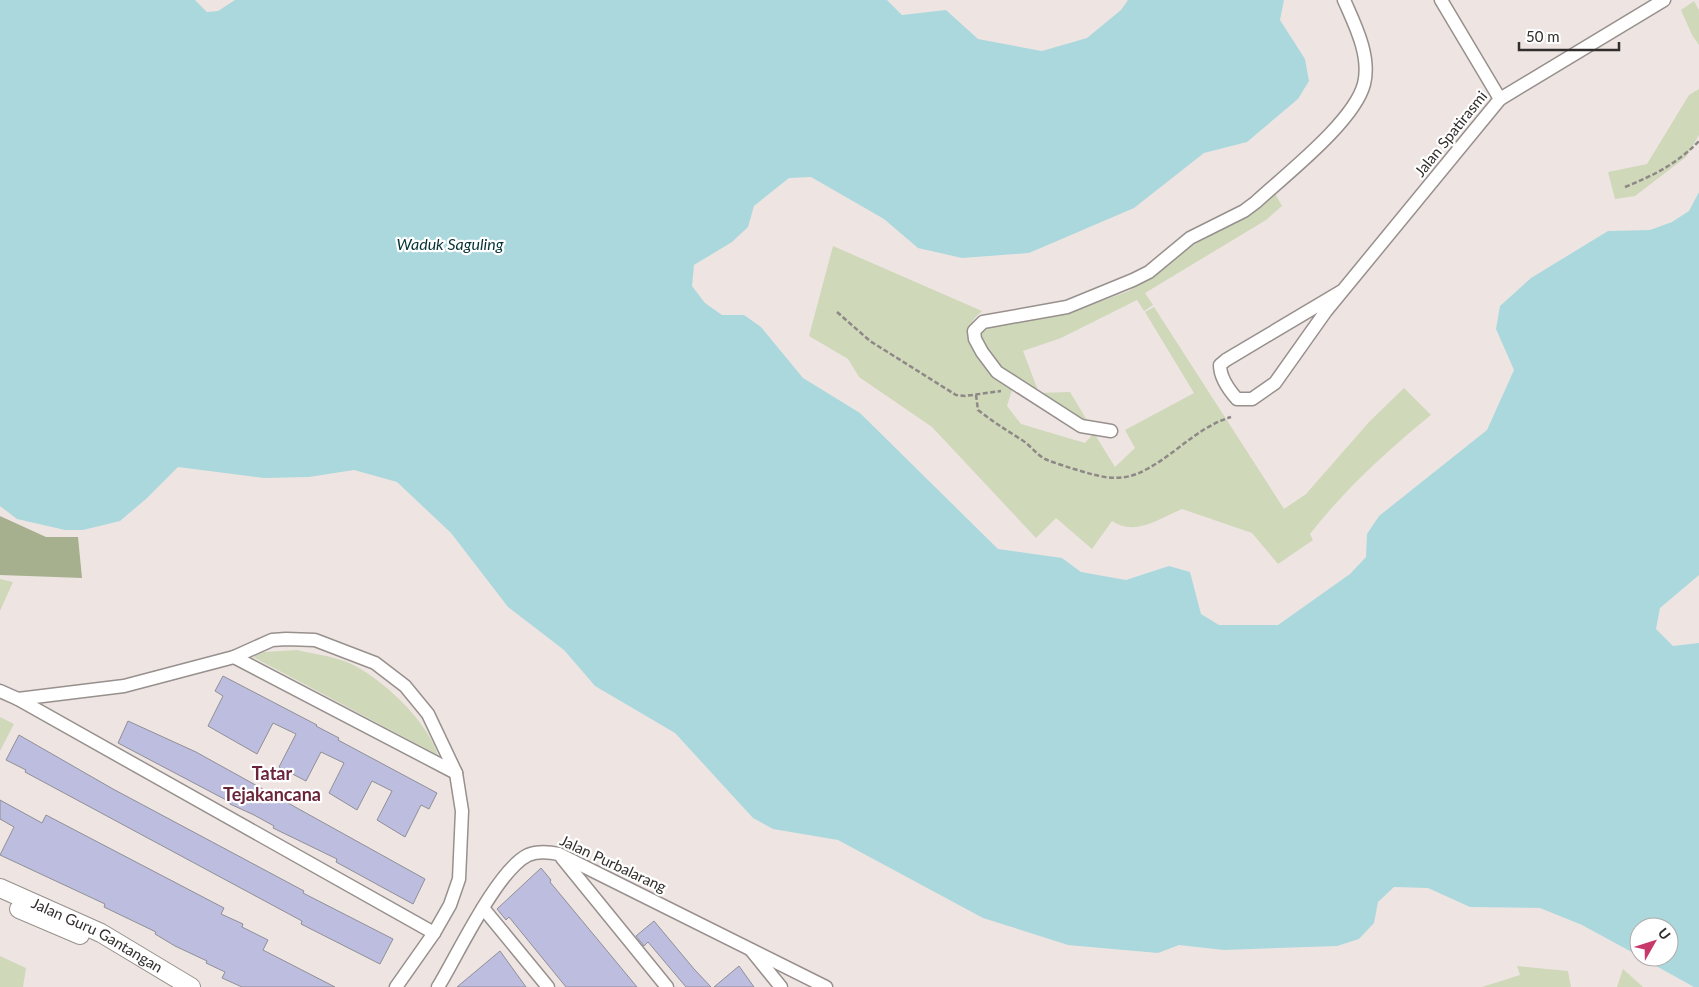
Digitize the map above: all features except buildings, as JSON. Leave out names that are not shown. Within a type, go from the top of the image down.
[{"type":"street","points":[[1111,431],[1081,426],[997,372],[975,339],[974,331],[983,322],[1067,307],[1149,272],[1190,238],[1244,211],[1256,202],[1330,134],[1356,102],[1364,84],[1365,66],[1359,33],[1344,0]]},
{"type":"street","points":[[1440,0],[1500,99]]},
{"type":"street","name":"Jalan Spatirasmi","points":[[1342,291],[1220,365],[1220,372],[1229,390],[1237,399],[1252,399],[1275,383],[1342,291],[1500,99],[1664,0]]},
{"type":"street","points":[[18,699],[124,686],[234,657],[272,640],[314,640],[375,663],[405,686],[428,714],[456,773],[462,811],[459,879],[450,905],[434,934],[396,987]]},
{"type":"street","points":[[234,657],[456,773]]},
{"type":"street","points":[[0,691],[18,699],[434,934]]},
{"type":"street","name":"Jalan Purbalarang","points":[[439,986],[483,908],[511,870],[528,855],[546,852],[559,854],[748,946],[826,987]]},
{"type":"street","points":[[559,854],[666,987]]},
{"type":"street","name":"Jalan Guru Gantangan","points":[[0,888],[101,933],[191,987]]},
{"type":"street","name":"Jalan Guru Gantangan","points":[[0,900],[95,942],[175,987]]},
{"type":"street","points":[[483,908],[548,987]]},
{"type":"street","points":[[748,946],[781,987]]},
{"type":"path","points":[[1625,187],[1657,174],[1690,150],[1699,141]]},
{"type":"path","points":[[837,312],[870,341],[942,388],[956,395],[976,395],[1001,391],[1017,384]]},
{"type":"path","points":[[976,395],[978,410],[997,425],[1025,442],[1031,450],[1046,459],[1106,479],[1126,478],[1147,469],[1196,433],[1217,421],[1231,417]]},
{"type":"green space","points":[[1694,1],[1699,10],[1699,45],[1692,35],[1681,10]]},
{"type":"green space","points":[[1699,89],[1699,135],[1686,157],[1635,196],[1615,199],[1608,172],[1647,164],[1689,95]]},
{"type":"green space","points":[[1274,192],[1282,206],[1266,220],[1145,293],[1153,305],[1144,311],[1137,300],[1061,338],[1023,351],[1039,393],[1070,392],[1091,427],[999,369],[982,345],[979,331],[988,324],[1080,309],[1129,291],[1190,247],[1252,213]]},
{"type":"green space","points":[[833,246],[982,311],[972,323],[970,333],[972,342],[983,360],[1012,390],[1007,406],[1021,424],[1085,443],[1094,433],[1115,467],[1135,448],[1125,430],[1194,393],[1145,312],[1154,307],[1284,509],[1306,494],[1369,422],[1404,388],[1431,415],[1383,456],[1352,486],[1310,534],[1313,540],[1278,564],[1252,533],[1182,509],[1138,527],[1120,525],[1112,521],[1092,549],[1056,518],[1036,538],[932,427],[859,377],[848,359],[809,336]]},
{"type":"green space","points":[[0,516],[46,537],[78,537],[82,578],[0,575]]},
{"type":"green space","points":[[0,579],[13,582],[0,611]]},
{"type":"green space","points":[[297,650],[347,662],[374,678],[401,701],[424,727],[438,755],[253,657],[264,652]]},
{"type":"green space","points":[[0,717],[14,724],[0,751]]},
{"type":"green space","points":[[0,956],[26,968],[23,987],[0,987]]},
{"type":"green space","points":[[1517,966],[1568,971],[1571,987],[1482,987],[1520,975]]},
{"type":"green space","points":[[1623,969],[1643,987],[1617,987]]},
{"type":"water","name":"Waduk Saguling","points":[[0,0],[195,0],[207,12],[218,11],[235,0],[887,0],[902,15],[946,10],[978,39],[1042,51],[1087,38],[1121,10],[1128,0],[1284,0],[1280,20],[1305,59],[1309,81],[1298,99],[1247,142],[1204,153],[1134,208],[1029,253],[962,258],[918,248],[884,219],[811,177],[789,178],[754,206],[748,227],[732,242],[694,265],[692,286],[705,303],[722,315],[744,315],[761,327],[803,378],[860,413],[998,549],[1062,558],[1081,572],[1126,580],[1169,566],[1190,572],[1201,614],[1219,625],[1278,625],[1350,574],[1366,557],[1367,534],[1379,516],[1487,430],[1514,370],[1496,329],[1500,306],[1531,278],[1608,231],[1650,230],[1672,222],[1689,211],[1699,192],[1699,575],[1660,608],[1656,629],[1673,646],[1699,643],[1699,987],[1694,987],[1658,967],[1679,967],[1679,917],[1629,917],[1629,951],[1582,925],[1540,908],[1470,907],[1428,888],[1394,887],[1378,902],[1374,923],[1359,939],[1337,946],[1224,950],[1179,945],[1158,953],[1068,945],[983,918],[838,840],[773,829],[753,818],[675,733],[595,686],[564,650],[508,607],[451,533],[397,482],[354,470],[309,477],[264,478],[178,467],[146,499],[120,521],[83,530],[65,530],[17,519],[0,506]]},
{"type":"district","name":"Tatar Tejakancana","points":[[272,784]]}]
